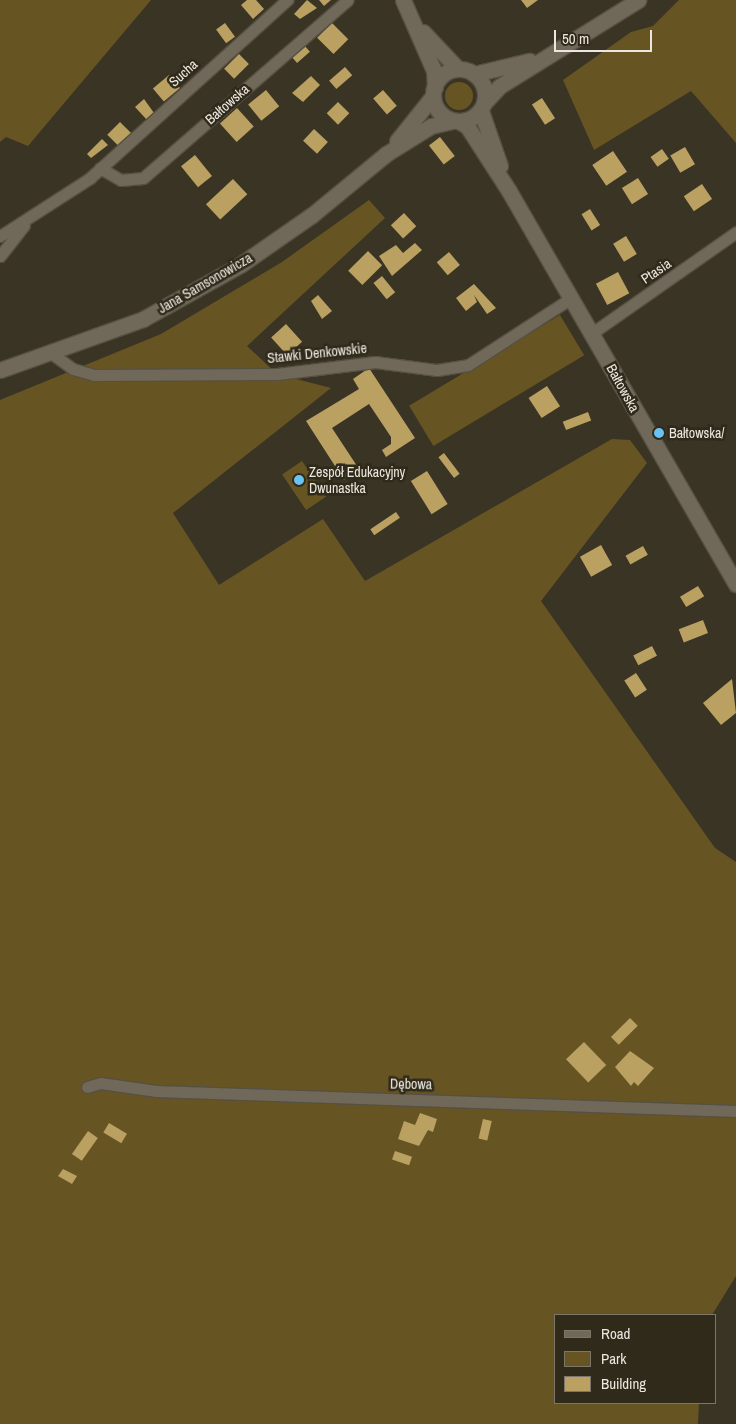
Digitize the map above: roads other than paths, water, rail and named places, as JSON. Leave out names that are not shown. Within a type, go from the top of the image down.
[{"type":"main road","points":[[406,7],[434,71],[434,92],[438,111],[456,121],[483,107],[500,86],[542,58],[638,0]]},
{"type":"main road","points":[[406,7],[446,61],[458,69],[474,74],[542,58]]},
{"type":"main road","points":[[434,92],[443,75],[458,69]]},
{"type":"main road","points":[[474,74],[484,87],[483,107]]},
{"type":"main road","name":"Jana Samsonowicza","points":[[386,154],[430,106],[434,92]]},
{"type":"main road","name":"Bałtowska","points":[[483,107],[509,191]]},
{"type":"main road","name":"Jana Samsonowicza","points":[[0,370],[143,319],[240,264],[312,215],[386,154],[431,126],[456,121]]},
{"type":"main road","name":"Bałtowska","points":[[456,121],[509,191],[736,584]]},
{"type":"street","name":"Sucha","points":[[36,214],[100,168],[287,0]]},
{"type":"street","name":"Bałtowska","points":[[100,168],[122,180],[143,178],[348,0]]},
{"type":"street","points":[[0,236],[36,214]]},
{"type":"street","points":[[0,256],[36,214]]},
{"type":"street","name":"Ptasia","points":[[592,333],[736,232]]},
{"type":"street","name":"Stawki Denkowskie","points":[[51,353],[73,369],[94,375],[277,374],[376,362],[437,370],[468,365],[571,298]]},
{"type":"street","name":"Dębowa","points":[[87,1088],[100,1083],[156,1091],[736,1110]]},
{"type":"place","name":"Bałtowska/","points":[[659,433]]},
{"type":"place","name":"Zespół Edukacyjny Dwunastka","points":[[299,480]]}]
